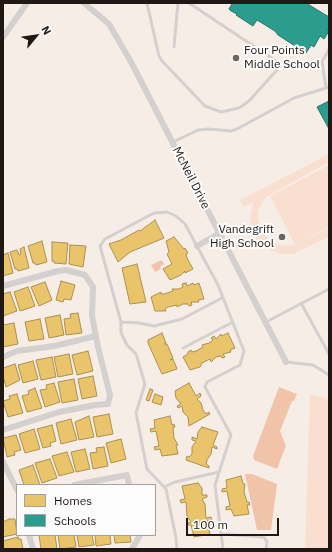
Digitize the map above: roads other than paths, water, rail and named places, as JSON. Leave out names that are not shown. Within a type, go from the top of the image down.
[{"type":"street","points":[[3,37],[28,3]]},
{"type":"street","name":"McNeil Drive","points":[[84,3],[109,24],[130,60],[286,362]]},
{"type":"street","points":[[196,246],[220,233]]},
{"type":"street","points":[[3,286],[62,270],[85,275],[93,288],[92,316],[110,395],[108,404],[95,404],[59,412],[3,430]]},
{"type":"street","points":[[3,357],[17,351],[54,346],[96,336]]},
{"type":"street","points":[[3,462],[16,488]]},
{"type":"street","points":[[79,484],[127,475],[129,484]]},
{"type":"street","points":[[29,536],[33,549]]},
{"type":"street","points":[[132,549],[139,536]]},
{"type":"lane","points":[[147,3],[158,52],[162,61],[206,106],[221,112],[239,108],[248,101],[274,74],[278,67],[276,61],[189,3]]},
{"type":"lane","points":[[174,47],[178,3]]},
{"type":"lane","points":[[173,142],[198,130],[208,129],[231,131],[237,129],[294,98],[327,87],[322,62],[329,49]]},
{"type":"lane","points":[[177,549],[170,507],[164,487],[147,469],[136,413],[145,384],[136,354],[127,345],[121,333],[121,322],[100,246],[105,239],[154,213],[167,212],[176,216],[185,224],[218,285],[244,351],[240,364],[207,382],[205,386],[231,435],[215,485],[223,549]]},
{"type":"lane","points":[[266,322],[329,289]]},
{"type":"lane","points":[[121,322],[154,326],[182,319],[222,298]]},
{"type":"lane","points":[[301,303],[329,354]]},
{"type":"lane","points":[[184,348],[233,322]]},
{"type":"lane","points":[[286,362],[312,365],[329,375]]},
{"type":"lane","points":[[164,487],[175,482],[219,472]]},
{"type":"lane","points":[[222,534],[264,537],[267,542],[266,549]]},
{"type":"place","name":"Four Points Middle School","points":[[236,58]]},
{"type":"place","name":"Vandegrift High School","points":[[282,237]]}]
